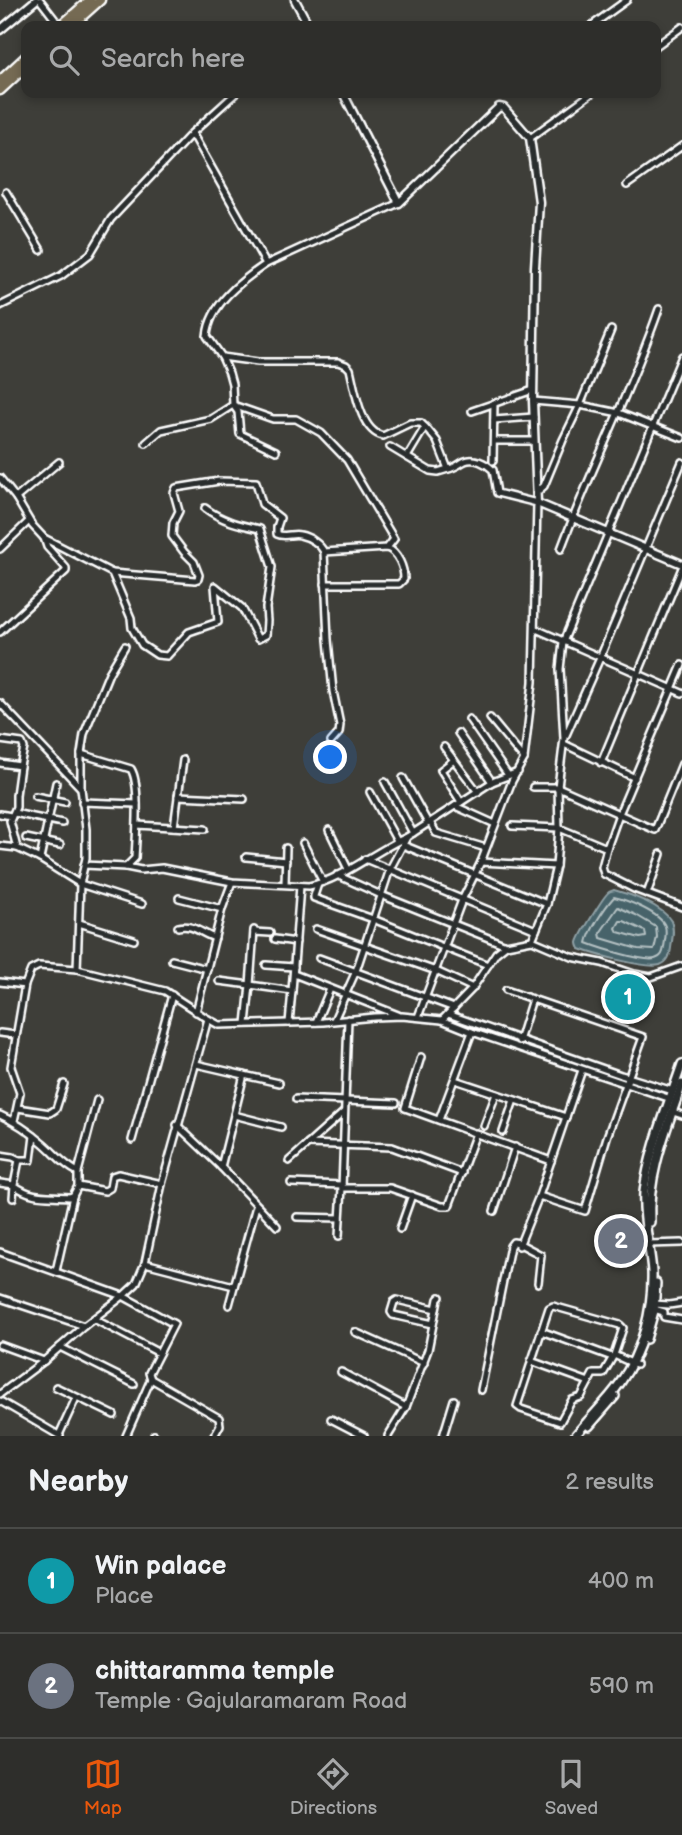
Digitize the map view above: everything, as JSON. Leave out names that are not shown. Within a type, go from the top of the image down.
[{"type":"main road","points":[[66,21],[90,0]]},
{"type":"main road","points":[[77,21],[100,0]]},
{"type":"main road","points":[[0,80],[21,61]]},
{"type":"main road","points":[[0,90],[21,71]]},
{"type":"main road","points":[[581,1436],[622,1387],[658,1307],[644,1207],[645,1189],[652,1156],[682,1065]]},
{"type":"main road","points":[[575,1436],[634,1364],[650,1298],[650,1194],[655,1168],[682,1084]]},
{"type":"street","points":[[0,30],[38,0],[56,21]]},
{"type":"street","points":[[295,0],[306,21]]},
{"type":"street","points":[[598,21],[626,0]]},
{"type":"street","points":[[661,42],[682,27]]},
{"type":"street","points":[[0,306],[61,276],[90,254],[111,219],[192,133],[230,98]]},
{"type":"street","points":[[346,98],[399,203]]},
{"type":"street","points":[[530,138],[585,98]]},
{"type":"street","points":[[276,451],[240,434],[229,373],[222,357],[207,336],[208,327],[219,306],[230,293],[266,264],[399,203],[499,107],[504,108],[530,138],[539,202],[533,390],[537,503],[534,682],[524,759],[512,780],[481,862],[462,900],[418,1017]]},
{"type":"street","points":[[192,133],[266,264]]},
{"type":"street","points":[[627,185],[682,146]]},
{"type":"street","points":[[6,192],[41,250]]},
{"type":"street","points":[[561,549],[619,413],[659,309]]},
{"type":"street","points":[[536,494],[544,486],[611,330]]},
{"type":"street","points":[[532,940],[547,904],[556,866],[558,787],[564,741],[560,669],[563,642],[682,356]]},
{"type":"street","points":[[222,357],[258,362],[338,362],[346,365],[350,369],[364,422],[377,435],[383,436],[416,422],[421,423],[437,441],[448,469]]},
{"type":"street","points":[[472,411],[533,390]]},
{"type":"street","points":[[533,401],[580,405],[619,413],[682,439]]},
{"type":"street","points":[[494,403],[494,461]]},
{"type":"street","points":[[146,443],[161,430],[211,419],[233,405]]},
{"type":"street","points":[[233,405],[273,419],[296,419],[321,433],[347,460],[373,501],[394,539],[387,548]]},
{"type":"street","points":[[494,420],[534,417]]},
{"type":"street","points":[[407,457],[425,427]]},
{"type":"street","points":[[494,441],[534,441]]},
{"type":"street","points":[[390,447],[430,471],[451,469],[468,460],[482,462],[493,470],[497,494],[537,503],[682,566],[601,763]]},
{"type":"street","points":[[16,498],[59,462]]},
{"type":"street","points":[[564,741],[682,463]]},
{"type":"street","points":[[0,478],[44,538],[112,573],[195,580],[199,575],[194,562],[172,536],[178,511],[174,493],[176,488],[219,481],[256,482],[262,503],[280,518],[277,534],[302,535],[315,541],[324,552],[328,640],[333,691],[340,725],[339,733],[331,742]]},
{"type":"street","points":[[112,573],[131,618],[132,628],[142,645],[157,655],[167,656],[189,632],[218,622],[215,586],[242,608],[258,639],[266,635],[266,608],[272,567],[260,528],[237,524],[216,516],[205,508]]},
{"type":"street","points":[[0,549],[29,521]]},
{"type":"street","points":[[0,632],[66,571],[47,547],[44,538]]},
{"type":"street","points":[[324,552],[387,548],[395,553],[404,574],[404,579],[399,584],[326,584]]},
{"type":"street","points":[[536,629],[682,693]]},
{"type":"street","points":[[76,969],[80,884],[86,830],[81,788],[81,754],[88,722],[109,673],[125,646]]},
{"type":"street","points":[[682,665],[620,814],[602,867],[604,874],[634,890],[682,907]]},
{"type":"street","points":[[0,703],[81,788]]},
{"type":"street","points":[[489,718],[524,759]]},
{"type":"street","points":[[468,719],[508,775]]},
{"type":"street","points":[[458,733],[492,782]]},
{"type":"street","points":[[0,740],[22,743],[24,748],[16,807],[10,822],[17,848]]},
{"type":"street","points":[[564,741],[601,763],[635,778]]},
{"type":"street","points":[[444,747],[478,792]]},
{"type":"street","points":[[81,754],[131,769],[135,775],[135,858],[126,867]]},
{"type":"street","points":[[174,827],[183,760]]},
{"type":"street","points":[[454,760],[441,770],[458,804],[495,824]]},
{"type":"street","points":[[0,763],[20,766]]},
{"type":"street","points":[[533,787],[558,787],[654,830],[682,764]]},
{"type":"street","points":[[84,865],[141,870],[162,868],[232,882],[300,886],[321,883],[400,843],[492,782],[518,772]]},
{"type":"street","points":[[403,778],[436,833],[486,848]]},
{"type":"street","points":[[385,782],[410,835]]},
{"type":"street","points":[[40,859],[56,783]]},
{"type":"street","points":[[370,792],[400,843],[547,904]]},
{"type":"street","points":[[35,796],[65,802]]},
{"type":"street","points":[[178,796],[244,799]]},
{"type":"street","points":[[82,802],[136,804]]},
{"type":"street","points":[[0,814],[62,823]]},
{"type":"street","points":[[137,825],[205,829]]},
{"type":"street","points":[[512,826],[559,828],[607,848]]},
{"type":"street","points":[[328,830],[348,869]]},
{"type":"street","points":[[26,838],[60,845]]},
{"type":"street","points":[[303,843],[321,883]]},
{"type":"street","points":[[334,1020],[356,971],[400,843]]},
{"type":"street","points":[[0,846],[17,848],[80,884],[142,904]]},
{"type":"street","points":[[285,884],[286,848]]},
{"type":"street","points":[[647,894],[662,854]]},
{"type":"street","points":[[246,857],[286,861]]},
{"type":"street","points":[[365,859],[536,930]]},
{"type":"street","points":[[481,862],[556,866]]},
{"type":"street","points":[[337,875],[506,945]]},
{"type":"street","points":[[197,1012],[222,909],[232,882]]},
{"type":"street","points":[[321,883],[314,898],[488,965]]},
{"type":"street","points":[[289,1023],[300,886]]},
{"type":"street","points":[[179,898],[222,909]]},
{"type":"street","points":[[79,923],[134,940]]},
{"type":"street","points":[[178,926],[192,926],[215,938]]},
{"type":"street","points":[[316,929],[436,971],[472,988]]},
{"type":"street","points":[[246,1024],[254,931],[270,933]]},
{"type":"street","points":[[275,939],[296,942]]},
{"type":"street","points":[[442,1020],[472,988],[496,953],[506,945],[532,940],[572,957],[651,977],[682,966]]},
{"type":"street","points":[[319,958],[454,1008]]},
{"type":"street","points":[[173,960],[207,969]]},
{"type":"street","points":[[14,1121],[20,1093],[11,1067],[16,1035],[25,985],[31,970],[39,965],[76,969],[165,991],[219,1025],[402,1016],[442,1020],[582,1070],[672,1095]]},
{"type":"street","points":[[266,965],[294,967]]},
{"type":"street","points":[[294,974],[402,1016]]},
{"type":"street","points":[[219,981],[292,991]]},
{"type":"street","points":[[0,982],[25,985]]},
{"type":"street","points":[[316,1022],[330,989]]},
{"type":"street","points":[[506,990],[643,1037],[600,1158],[585,1211],[539,1196]]},
{"type":"street","points":[[132,1140],[172,995]]},
{"type":"street","points":[[517,1047],[532,999]]},
{"type":"street","points":[[448,1014],[629,1077],[672,1095]]},
{"type":"street","points":[[0,1394],[3,1388],[44,1361],[136,1284],[145,1263],[177,1125],[208,1019]]},
{"type":"street","points":[[340,1236],[348,1019]]},
{"type":"street","points":[[439,1120],[472,1032]]},
{"type":"street","points":[[0,1033],[16,1035]]},
{"type":"street","points":[[421,1057],[405,1108],[551,1160]]},
{"type":"street","points":[[196,1064],[279,1083]]},
{"type":"street","points":[[521,1245],[582,1070]]},
{"type":"street","points":[[221,1167],[244,1075]]},
{"type":"street","points":[[455,1080],[566,1117]]},
{"type":"street","points":[[18,1108],[53,1112],[64,1084]]},
{"type":"street","points":[[484,1126],[496,1094]]},
{"type":"street","points":[[296,1099],[396,1103]]},
{"type":"street","points":[[56,1271],[97,1100]]},
{"type":"street","points":[[503,1132],[514,1100]]},
{"type":"street","points":[[289,1161],[344,1112]]},
{"type":"street","points":[[673,1112],[682,1115]]},
{"type":"street","points":[[0,1115],[14,1121],[47,1146],[63,1164],[78,1172]]},
{"type":"street","points":[[234,1115],[281,1127]]},
{"type":"street","points":[[177,1125],[277,1226]]},
{"type":"street","points":[[291,1183],[390,1188],[449,1206],[476,1133]]},
{"type":"street","points":[[0,1156],[31,1160],[34,1136]]},
{"type":"street","points":[[308,1144],[392,1147],[461,1173]]},
{"type":"street","points":[[494,1210],[515,1147]]},
{"type":"street","points":[[13,1198],[19,1160]]},
{"type":"street","points":[[78,1186],[105,1191],[110,1188],[112,1176],[118,1174],[162,1184]]},
{"type":"street","points":[[0,1183],[14,1185],[30,1195],[73,1196]]},
{"type":"street","points":[[400,1229],[412,1195]]},
{"type":"street","points":[[229,1306],[256,1206]]},
{"type":"street","points":[[297,1217],[340,1218]]},
{"type":"street","points":[[481,1390],[513,1242],[541,1255],[538,1283]]},
{"type":"street","points":[[651,1244],[682,1243]]},
{"type":"street","points":[[0,1252],[123,1296],[174,1324],[149,1373],[151,1379],[219,1419],[220,1425],[214,1436]]},
{"type":"street","points":[[145,1263],[234,1286]]},
{"type":"street","points":[[388,1436],[406,1408],[424,1363],[440,1297]]},
{"type":"street","points":[[0,1298],[84,1326]]},
{"type":"street","points":[[433,1324],[393,1315],[391,1312],[397,1300],[436,1309]]},
{"type":"street","points":[[682,1303],[658,1307],[664,1317],[682,1320]]},
{"type":"street","points":[[553,1306],[620,1325],[623,1333],[613,1356],[603,1374],[593,1374],[581,1397],[572,1400],[560,1422],[517,1406],[549,1308],[553,1306]]},
{"type":"street","points":[[94,1319],[159,1353]]},
{"type":"street","points":[[541,1331],[634,1364]]},
{"type":"street","points":[[355,1332],[424,1363]]},
{"type":"street","points":[[0,1345],[44,1361]]},
{"type":"street","points":[[60,1347],[134,1384]]},
{"type":"street","points":[[531,1361],[589,1382]]},
{"type":"street","points":[[341,1372],[406,1408]]},
{"type":"street","points":[[126,1436],[151,1379]]},
{"type":"street","points":[[56,1387],[114,1415]]},
{"type":"street","points":[[0,1401],[60,1436],[76,1398]]},
{"type":"street","points":[[443,1436],[454,1399]]},
{"type":"street","points":[[331,1419],[364,1436]]},
{"type":"water","points":[[614,890],[654,906],[671,921],[671,951],[663,964],[653,966],[632,963],[580,949],[578,943],[586,925],[606,895]]},
{"type":"place","name":"Win palace","points":[[628,997]]},
{"type":"place","name":"chittaramma temple","points":[[621,1241]]}]
